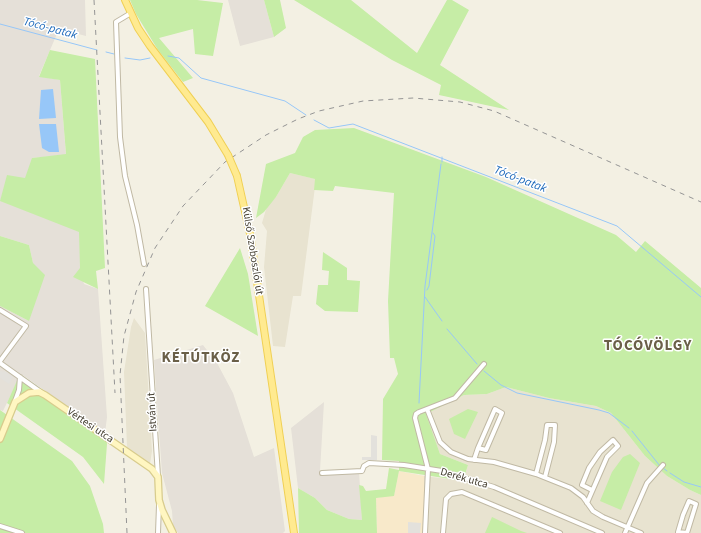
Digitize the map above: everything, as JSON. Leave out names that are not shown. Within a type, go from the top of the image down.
[{"type":"main road","name":"Külső Szoboszlói út","points":[[125,0],[150,46],[208,122],[228,155],[237,176],[250,234],[294,533]]},
{"type":"street","points":[[131,12],[116,22],[120,137],[125,176],[137,225],[144,264]]},
{"type":"street","name":"István út","points":[[146,289],[159,500],[165,518],[173,533]]},
{"type":"street","points":[[0,310],[26,326],[0,362]]},
{"type":"street","name":"Vértesi utca","points":[[0,362],[45,395],[138,458],[152,469],[158,477]]},
{"type":"street","points":[[425,533],[428,470],[415,418],[419,412],[455,398],[484,364]]},
{"type":"street","points":[[0,439],[20,390],[20,377]]},
{"type":"street","points":[[14,402],[28,393],[39,392],[45,395]]},
{"type":"street","name":"Derék utca","points":[[427,409],[440,442],[450,452],[474,460],[494,462],[544,477],[578,492],[593,511],[603,517],[641,533]]},
{"type":"street","name":"Derék utca","points":[[474,460],[478,448],[495,409],[502,413],[486,450],[478,448]]},
{"type":"street","points":[[536,474],[548,425],[555,425],[554,442],[544,477]]},
{"type":"street","points":[[587,503],[607,457],[618,446],[613,440],[600,452],[589,468],[582,485],[592,490]]},
{"type":"street","name":"Derék utca","points":[[322,473],[362,471],[364,466],[369,463],[404,465],[454,474],[494,487],[602,533]]},
{"type":"street","points":[[625,533],[647,483],[663,465]]},
{"type":"street","name":"Derék utca","points":[[443,533],[445,503],[451,494],[458,492],[466,492],[560,533]]},
{"type":"street","points":[[158,533],[159,500]]},
{"type":"street","points":[[689,501],[696,504],[687,532],[678,532],[689,501]]},
{"type":"street","points":[[0,526],[22,533]]},
{"type":"shaded area","points":[[0,0],[85,0],[86,36],[59,29],[39,76],[60,80],[66,155],[32,158],[80,232],[80,268],[84,284],[98,289],[107,417],[105,433],[21,374],[3,411],[0,410],[0,306],[29,321],[33,263],[29,245],[0,236]]},
{"type":"shaded area","points":[[228,0],[264,0],[274,37],[240,46]]},
{"type":"shaded area","points":[[290,173],[316,179],[301,296],[293,296],[285,347],[273,346],[264,267],[267,231],[262,223],[267,206],[276,197]]},
{"type":"shaded area","points":[[134,318],[145,333],[152,451],[150,464],[127,447],[124,372],[131,327]]},
{"type":"shaded area","points":[[203,345],[217,363],[233,393],[254,457],[274,448],[285,531],[283,533],[178,533],[173,526],[172,511],[162,473],[154,360]]},
{"type":"shaded area","points":[[0,371],[6,372],[13,377],[9,384],[0,378]]},
{"type":"shaded area","points":[[506,387],[549,398],[596,406],[611,413],[645,456],[667,476],[701,495],[701,533],[424,533],[424,476],[463,481],[468,465],[440,454],[425,414],[464,395],[487,394]]},
{"type":"shaded area","points":[[324,402],[320,471],[323,474],[359,472],[362,520],[349,519],[327,510],[315,498],[298,488],[291,428]]},
{"type":"shaded area","points":[[371,435],[377,436],[377,460],[362,460],[362,457],[371,457]]},
{"type":"shaded area","points":[[399,471],[424,476],[424,533],[377,533],[376,498],[394,495]]},
{"type":"shaded area","points":[[408,522],[421,523],[420,533],[408,533]]},
{"type":"green space","points":[[130,0],[197,0],[223,3],[213,56],[195,54],[193,29],[159,38],[193,78],[183,82],[158,50],[136,14]]},
{"type":"green space","points":[[264,0],[280,0],[286,28],[274,37]]},
{"type":"green space","points":[[294,0],[351,0],[417,53],[447,0],[452,0],[469,10],[440,65],[509,110],[439,95],[441,85],[392,60]]},
{"type":"green space","points":[[50,50],[95,59],[105,268],[96,271],[98,289],[73,277],[80,268],[79,232],[0,201],[7,175],[25,178],[32,158],[66,154],[60,80],[39,77]]},
{"type":"green space","points":[[354,128],[486,177],[616,235],[636,252],[645,241],[701,288],[701,495],[667,476],[645,456],[611,413],[596,406],[549,398],[506,387],[487,394],[464,395],[426,414],[440,454],[468,465],[463,481],[399,471],[394,496],[376,498],[377,533],[299,533],[298,488],[315,498],[327,510],[349,519],[362,520],[359,485],[363,486],[366,491],[386,489],[389,468],[399,470],[399,461],[382,460],[383,399],[398,374],[394,358],[390,358],[388,301],[394,193],[335,186],[333,191],[314,190],[315,179],[290,173],[276,197],[264,212],[256,218],[266,164],[295,153],[303,137],[315,130]]},
{"type":"green space","points":[[0,236],[29,245],[33,263],[45,275],[29,321],[0,306]]},
{"type":"green space","points":[[240,248],[248,274],[258,336],[205,306]]},
{"type":"green space","points":[[323,252],[347,268],[347,280],[360,281],[358,312],[325,311],[316,304],[318,285],[328,285],[329,271],[322,270]]},
{"type":"green space","points":[[20,374],[105,433],[107,444],[104,484],[83,457],[7,403]]},
{"type":"green space","points":[[468,409],[478,412],[465,439],[454,434],[449,419]]},
{"type":"green space","points":[[0,410],[72,461],[90,486],[103,524],[104,533],[0,533]]},
{"type":"green space","points":[[630,454],[640,463],[621,510],[600,501],[612,472],[623,457]]},
{"type":"green space","points":[[492,517],[521,531],[527,533],[485,533]]},
{"type":"water","points":[[53,89],[56,118],[39,119],[41,90]]},
{"type":"water","points":[[39,124],[56,124],[59,152],[49,152],[42,148]]},
{"type":"waterway","name":"Tócó-patak","points":[[0,24],[97,50]]},
{"type":"waterway","name":"Tócó-patak","points":[[106,52],[114,54]]},
{"type":"waterway","name":"Tócó-patak","points":[[168,56],[179,58],[201,78],[285,101],[306,115]]},
{"type":"waterway","name":"Tócó-patak","points":[[125,58],[140,60],[150,58]]},
{"type":"waterway","name":"Tócó-patak","points":[[314,120],[329,128],[353,124],[617,226],[701,297]]},
{"type":"waterway","name":"Tócó-patak","points":[[442,157],[442,162]]},
{"type":"waterway","points":[[419,403],[425,286],[441,164]]},
{"type":"waterway","points":[[427,290],[429,286],[435,236],[433,233]]},
{"type":"waterway","points":[[425,297],[442,321]]},
{"type":"waterway","points":[[447,329],[477,364]]},
{"type":"waterway","points":[[484,371],[501,385],[517,393],[609,413],[629,428]]},
{"type":"waterway","points":[[632,431],[660,466]]},
{"type":"waterway","points":[[663,468],[667,471]]},
{"type":"waterway","points":[[670,473],[684,482],[701,487]]},
{"type":"railway","points":[[94,0],[115,393]]},
{"type":"railway","points":[[127,533],[120,375],[124,336],[136,292],[155,248],[183,206],[225,162],[266,135],[298,119],[319,111],[363,101],[413,98],[460,102],[494,111],[701,202]]},
{"type":"district","name":"TÓCÓVÖLGY","points":[[648,347]]},
{"type":"district","name":"KÉTÚTKÖZ","points":[[201,359]]}]
